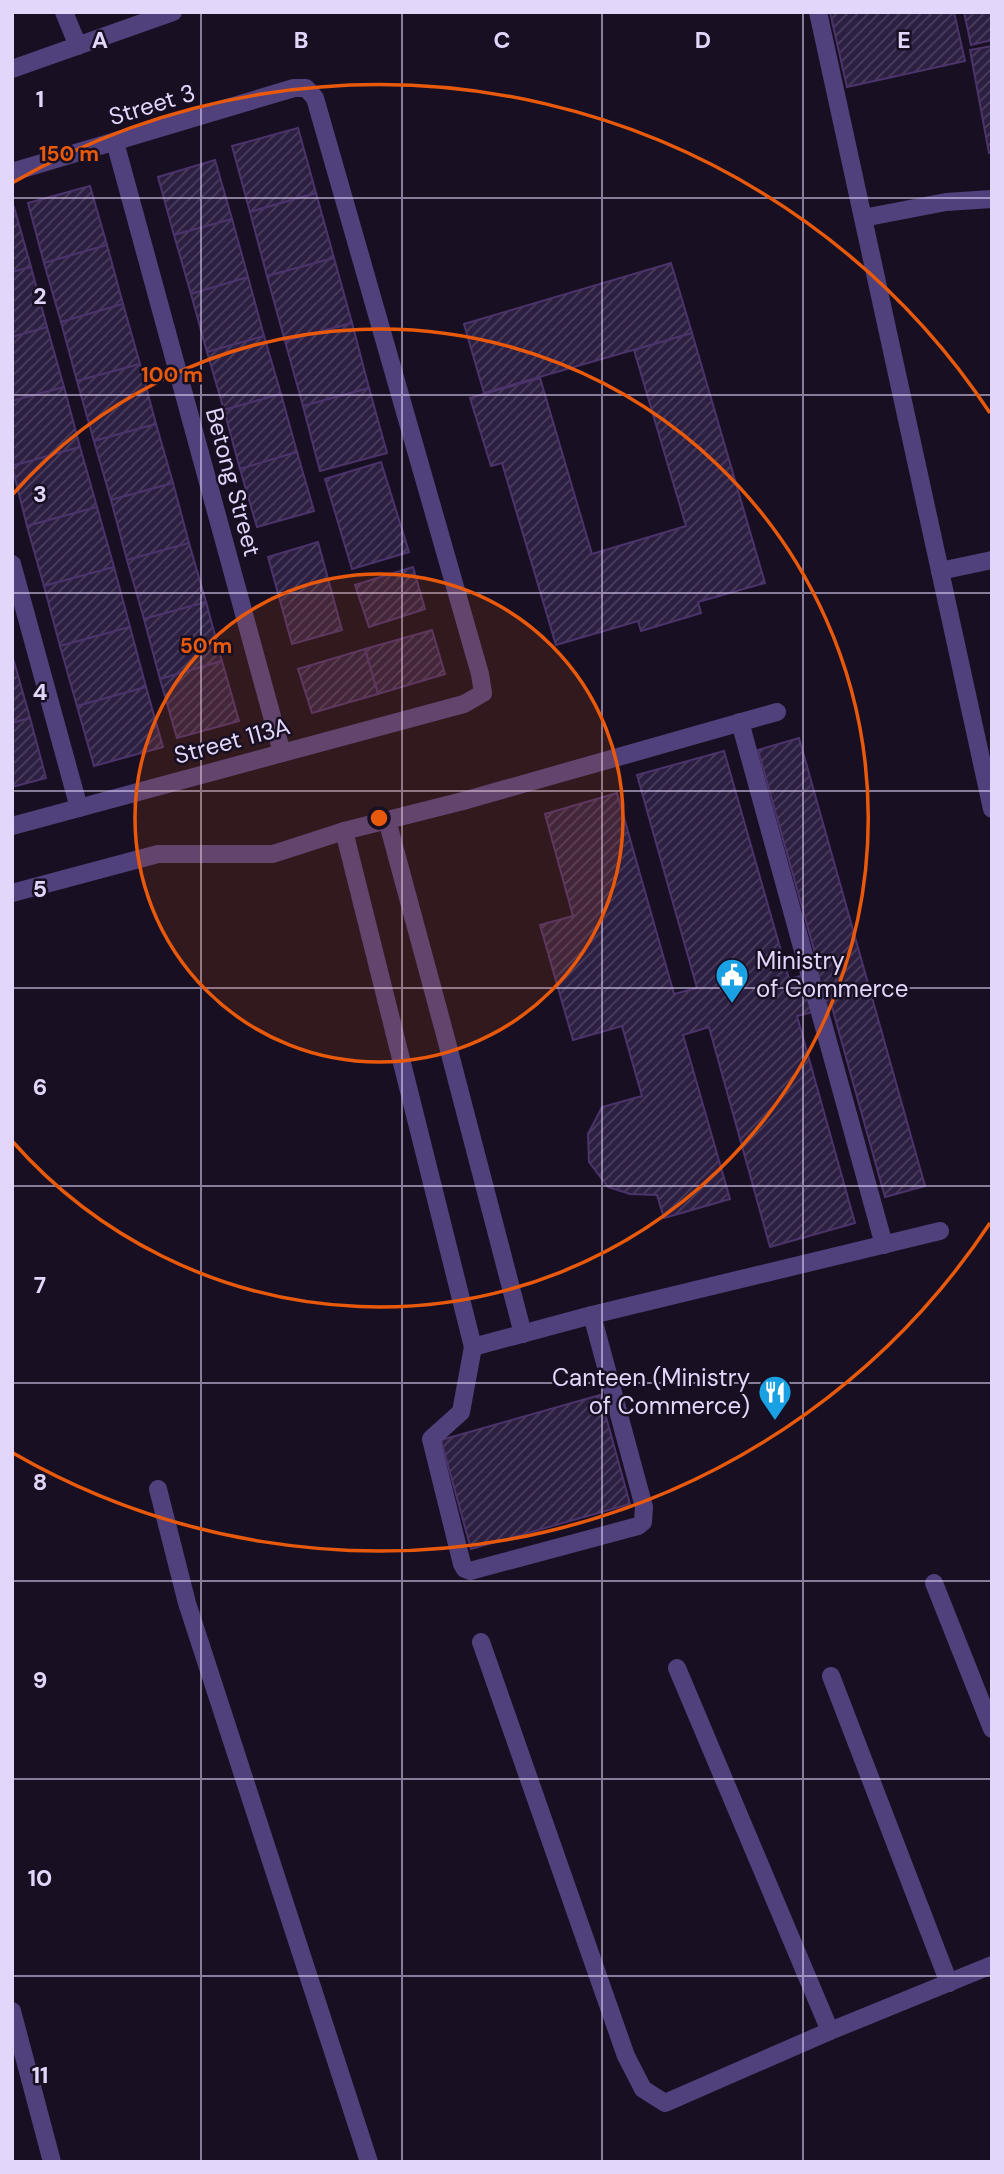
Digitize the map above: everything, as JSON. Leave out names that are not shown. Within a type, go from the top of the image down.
[{"type":"street","points":[[64,12],[78,46]]},
{"type":"street","points":[[12,69],[173,12]]},
{"type":"street","points":[[818,12],[992,809]]},
{"type":"street","name":"Street 3","points":[[12,172],[294,88],[306,88],[315,98],[480,674],[483,693],[464,704]]},
{"type":"street","name":"Betong Street","points":[[115,142],[282,753]]},
{"type":"street","points":[[863,218],[946,202],[992,199]]},
{"type":"street","points":[[940,571],[992,560]]},
{"type":"street","points":[[12,564],[79,808]]},
{"type":"street","name":"Street 113A","points":[[12,826],[464,704]]},
{"type":"street","points":[[12,893],[158,854],[273,854],[344,831],[463,801],[777,712]]},
{"type":"street","points":[[740,722],[884,1245]]},
{"type":"street","points":[[387,820],[523,1334]]},
{"type":"street","points":[[344,831],[473,1347],[461,1412],[431,1439],[465,1569],[470,1571],[638,1526],[643,1522],[644,1507],[592,1315]]},
{"type":"street","points":[[473,1347],[592,1315],[940,1231]]},
{"type":"street","points":[[158,1489],[187,1603],[369,2162]]},
{"type":"street","points":[[934,1583],[992,1728]]},
{"type":"street","points":[[481,1642],[626,2056],[643,2089],[665,2104],[830,2031],[992,1965]]},
{"type":"street","points":[[677,1668],[830,2031]]},
{"type":"street","points":[[831,1676],[949,1983]]},
{"type":"street","points":[[12,2011],[52,2162]]},
{"type":"building","points":[[830,12],[954,12],[965,61],[847,87]]},
{"type":"building","points":[[964,12],[992,12],[992,40],[971,45]]},
{"type":"building","points":[[992,46],[992,153],[989,153],[970,50]]},
{"type":"building","points":[[298,128],[316,193],[250,212],[232,146]]},
{"type":"building","points":[[215,160],[232,219],[174,235],[158,177]]},
{"type":"building","points":[[90,186],[107,245],[44,263],[28,203]]},
{"type":"building","points":[[316,193],[334,258],[267,276],[250,212]]},
{"type":"building","points":[[14,207],[31,267],[12,272],[12,208]]},
{"type":"building","points":[[232,219],[248,277],[191,294],[174,235]]},
{"type":"building","points":[[107,245],[123,304],[61,322],[44,263]]},
{"type":"building","points":[[334,258],[352,323],[285,341],[267,276]]},
{"type":"building","points":[[671,263],[692,333],[484,393],[464,324]]},
{"type":"building","points":[[31,267],[47,327],[12,337],[12,272]]},
{"type":"building","points":[[248,277],[264,336],[207,352],[191,294]]},
{"type":"building","points":[[123,304],[140,364],[77,381],[61,322]]},
{"type":"building","points":[[352,323],[369,388],[303,406],[285,341]]},
{"type":"building","points":[[47,327],[64,387],[12,401],[12,337]]},
{"type":"building","points":[[692,333],[765,583],[698,602],[701,613],[641,631],[638,621],[556,645],[502,463],[491,466],[470,398],[540,378],[592,554],[686,526],[634,350]]},
{"type":"building","points":[[264,336],[281,394],[224,410],[207,352]]},
{"type":"building","points":[[140,364],[156,424],[94,441],[77,381]]},
{"type":"building","points":[[64,387],[80,447],[12,466],[12,401]]},
{"type":"building","points":[[369,388],[387,453],[320,471],[303,406]]},
{"type":"building","points":[[281,394],[297,452],[240,469],[224,410]]},
{"type":"building","points":[[156,424],[173,483],[111,500],[94,441]]},
{"type":"building","points":[[80,447],[97,507],[27,526],[12,466]]},
{"type":"building","points":[[297,452],[314,511],[257,527],[240,469]]},
{"type":"building","points":[[381,462],[409,552],[352,569],[325,479]]},
{"type":"building","points":[[173,483],[189,543],[127,560],[111,500]]},
{"type":"building","points":[[97,507],[114,567],[44,586],[27,526]]},
{"type":"building","points":[[318,542],[342,630],[292,644],[268,557]]},
{"type":"building","points":[[189,543],[206,602],[144,619],[127,560]]},
{"type":"building","points":[[114,567],[130,627],[60,646],[44,586]]},
{"type":"building","points":[[413,567],[425,609],[369,627],[355,585]]},
{"type":"building","points":[[206,602],[222,661],[160,679],[144,619]]},
{"type":"building","points":[[130,627],[146,687],[77,706],[60,646]]},
{"type":"building","points":[[432,630],[445,674],[378,694],[365,649]]},
{"type":"building","points":[[365,649],[378,694],[312,713],[298,669]]},
{"type":"building","points":[[12,659],[30,718],[12,723]]},
{"type":"building","points":[[222,661],[239,721],[177,738],[160,679]]},
{"type":"building","points":[[146,687],[163,747],[94,766],[77,706]]},
{"type":"building","points":[[30,718],[46,778],[12,787],[12,723]]},
{"type":"building","points":[[799,738],[925,1186],[885,1197],[832,1007],[797,1016],[855,1223],[770,1247],[709,1027],[683,1035],[730,1199],[664,1218],[657,1195],[630,1194],[608,1187],[589,1162],[588,1134],[602,1107],[642,1096],[622,1026],[573,1040],[540,925],[573,916],[545,814],[617,793],[674,994],[697,988],[637,775],[724,751],[789,979],[820,971],[758,750]]},
{"type":"building","points":[[600,1395],[630,1504],[471,1549],[441,1440]]},
{"type":"place","name":"Ministry of Commerce","points":[[732,1005]]},
{"type":"place","name":"Canteen (Ministry of Commerce)","points":[[775,1422]]}]
